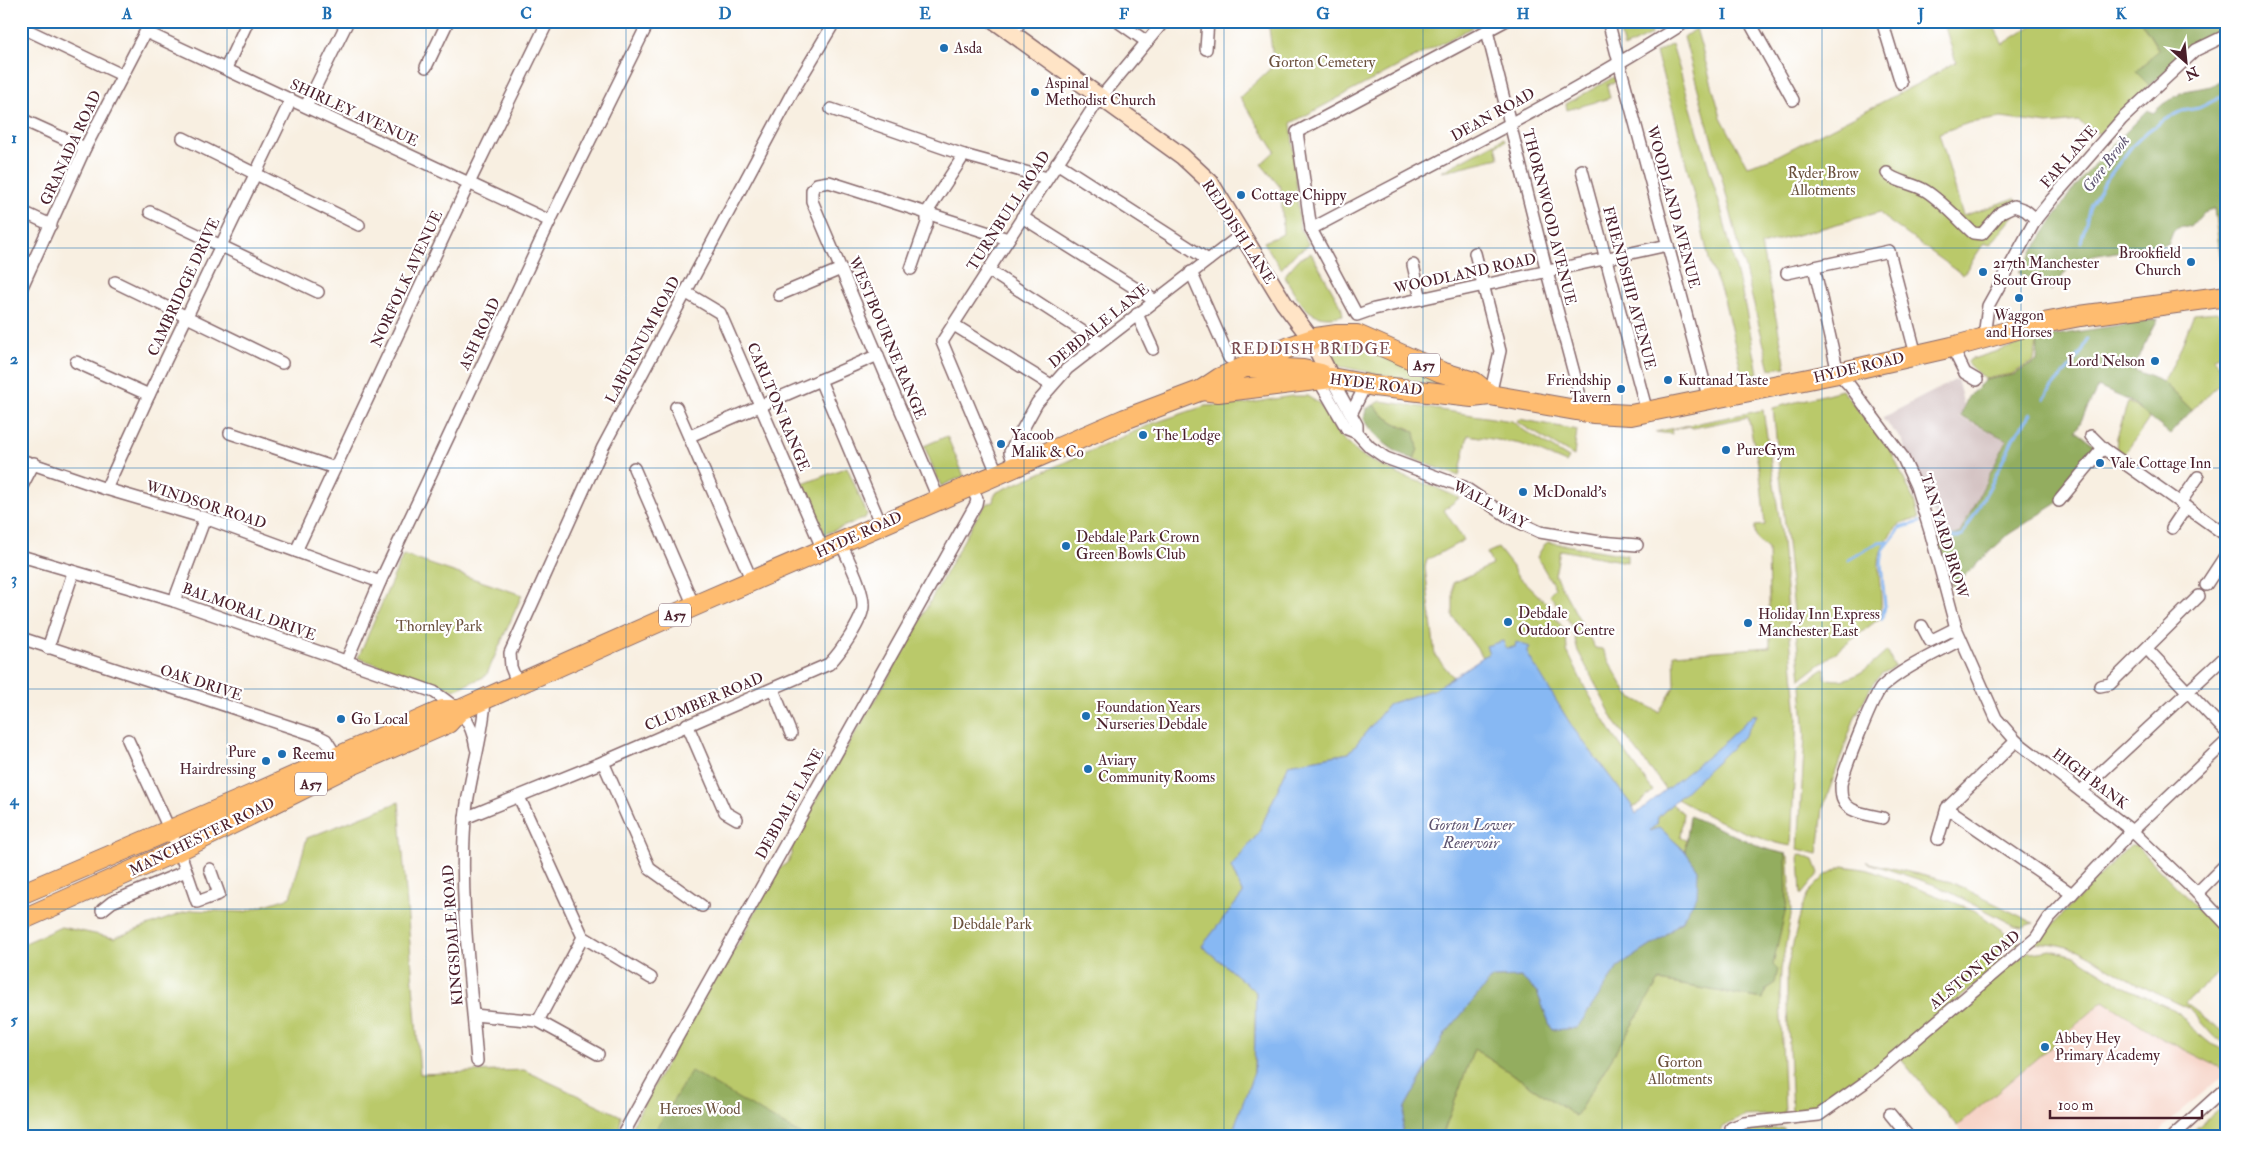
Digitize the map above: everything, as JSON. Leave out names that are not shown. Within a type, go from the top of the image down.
[{"type":"highway","name":"HYDE ROAD","points":[[1202,390],[1218,392],[1248,387],[1299,384],[1322,377],[1366,389],[1417,390],[1472,397],[1490,395],[1617,415],[1647,412],[1838,373],[1952,347],[1984,337],[2080,316],[2227,296]]},
{"type":"highway","name":"HYDE ROAD","points":[[518,685],[694,606],[971,486],[1125,420],[1202,390],[1238,363],[1310,336],[1357,335],[1441,372],[1474,382],[1490,395]]},
{"type":"highway","name":"A57","points":[[1238,363],[1322,377]]},
{"type":"highway","name":"MANCHESTER ROAD","points":[[22,891],[170,831],[336,756],[444,710],[460,710],[518,685]]},
{"type":"highway","name":"MANCHESTER ROAD","points":[[21,920],[179,850],[347,767],[448,723],[460,710]]},
{"type":"main road","name":"REDDISH LANE","points":[[995,21],[1016,27],[1102,97],[1182,156],[1210,182],[1284,303],[1310,336]]},
{"type":"main road","name":"WALL WAY","points":[[1310,336],[1322,377]]},
{"type":"street","points":[[226,68],[248,21]]},
{"type":"street","points":[[306,106],[348,21]]},
{"type":"street","points":[[426,67],[448,21]]},
{"type":"street","name":"NORFOLK AVENUE","points":[[296,551],[469,183],[548,21]]},
{"type":"street","name":"ASH ROAD","points":[[346,662],[380,582],[550,222],[649,21]]},
{"type":"street","name":"LABURNUM ROAD","points":[[518,685],[511,667],[510,653],[603,447],[793,90],[835,21]]},
{"type":"street","points":[[1117,21],[1146,42]]},
{"type":"street","name":"TURNBULL ROAD","points":[[1007,471],[942,342],[1022,216],[1102,97],[1164,21]]},
{"type":"street","points":[[1206,49],[1208,21]]},
{"type":"street","points":[[1311,229],[1297,132],[1505,21]]},
{"type":"street","name":"WOODLAND AVENUE","points":[[1608,21],[1709,400]]},
{"type":"street","name":"DEAN ROAD","points":[[1311,229],[1510,123],[1619,62],[1687,21]]},
{"type":"street","points":[[1749,21],[1793,100]]},
{"type":"street","points":[[1882,21],[1901,83]]},
{"type":"street","name":"SHIRLEY AVENUE","points":[[148,26],[291,100],[550,222]]},
{"type":"street","name":"GRANADA ROAD","points":[[21,288],[85,148],[148,26]]},
{"type":"street","points":[[21,27],[122,75]]},
{"type":"street","name":"THORNWOOD AVENUE","points":[[1486,31],[1579,392],[1577,410]]},
{"type":"street","name":"FAR LANE","points":[[1984,337],[1988,306],[2036,219],[2122,119],[2196,50],[2227,35]]},
{"type":"street","name":"CAMBRIDGE DRIVE","points":[[106,489],[254,174],[291,100]]},
{"type":"street","points":[[832,109],[964,155],[1047,178]]},
{"type":"street","points":[[21,119],[85,148]]},
{"type":"street","points":[[183,138],[359,225]]},
{"type":"street","points":[[911,269],[926,223],[927,212],[964,155]]},
{"type":"street","points":[[1057,163],[1208,260]]},
{"type":"street","name":"FRIENDSHIP AVENUE","points":[[1582,170],[1647,412]]},
{"type":"street","points":[[1887,173],[1890,177],[1910,182],[1927,191],[1973,233],[1982,234],[2001,212],[2014,206],[2024,210],[2036,219]]},
{"type":"street","name":"WESTBOURNE RANGE","points":[[927,212],[828,182],[821,182],[814,187],[811,194],[812,201],[939,500]]},
{"type":"street","points":[[21,211],[51,225]]},
{"type":"street","points":[[150,212],[318,292]]},
{"type":"street","points":[[927,212],[1008,239]]},
{"type":"street","points":[[1022,216],[1154,300]]},
{"type":"street","name":"WOODLAND ROAD","points":[[1311,229],[1357,314],[1374,308],[1484,286],[1668,245]]},
{"type":"street","name":"DEBDALE LANE","points":[[1007,471],[1010,452],[1050,385],[1067,368],[1099,342],[1242,234]]},
{"type":"street","points":[[1787,273],[1889,251],[1916,355]]},
{"type":"street","points":[[1475,253],[1500,351],[1490,395]]},
{"type":"street","points":[[1413,265],[1421,298]]},
{"type":"street","points":[[1814,267],[1838,373]]},
{"type":"street","points":[[779,295],[841,269]]},
{"type":"street","points":[[988,270],[1099,342]]},
{"type":"street","points":[[1191,272],[1238,363]]},
{"type":"street","points":[[114,282],[282,363]]},
{"type":"street","name":"CARLTON RANGE","points":[[686,292],[720,313],[760,405],[832,547]]},
{"type":"street","points":[[1137,314],[1153,349]]},
{"type":"street","points":[[954,325],[1050,385]]},
{"type":"street","points":[[1952,347],[1965,373],[1977,380]]},
{"type":"street","points":[[690,436],[878,355]]},
{"type":"street","points":[[76,362],[149,395]]},
{"type":"street","name":"TAN YARD BROW","points":[[1838,373],[1850,386],[1902,456],[1916,486],[1960,640]]},
{"type":"street","name":"WALL WAY","points":[[1322,377],[1351,414],[1357,425],[1357,433]]},
{"type":"street","name":"WALL WAY","points":[[1322,377],[1347,429],[1357,433],[1370,447],[1386,458],[1464,487],[1510,518],[1540,532],[1600,542],[1636,544]]},
{"type":"street","points":[[820,380],[881,525]]},
{"type":"street","points":[[1351,414],[1366,389]]},
{"type":"street","points":[[676,407],[752,581]]},
{"type":"street","points":[[230,433],[335,468]]},
{"type":"street","points":[[2091,436],[2103,448],[2227,536]]},
{"type":"street","points":[[2059,501],[2103,448]]},
{"type":"street","name":"WINDSOR ROAD","points":[[21,460],[106,489],[205,518],[380,582]]},
{"type":"street","points":[[21,488],[34,464]]},
{"type":"street","points":[[634,468],[694,606]]},
{"type":"street","points":[[2172,528],[2198,477]]},
{"type":"street","name":"DEBDALE LANE","points":[[622,1136],[976,504],[977,499],[971,486]]},
{"type":"street","points":[[174,601],[205,518]]},
{"type":"street","name":"CLUMBER ROAD","points":[[465,818],[603,762],[829,664],[836,657],[859,619],[864,607],[862,597],[832,547]]},
{"type":"street","points":[[2206,584],[2227,553]]},
{"type":"street","name":"BALMORAL DRIVE","points":[[21,556],[73,573],[174,601],[434,692],[460,710]]},
{"type":"street","points":[[48,648],[73,573]]},
{"type":"street","points":[[2100,686],[2110,684],[2199,596]]},
{"type":"street","points":[[1922,626],[1930,641],[1956,628]]},
{"type":"street","name":"OAK DRIVE","points":[[21,638],[318,736],[326,740],[336,756]]},
{"type":"street","points":[[1883,818],[1855,811],[1842,800],[1841,786],[1870,708],[1880,688],[1900,674],[1960,640]]},
{"type":"street","name":"HIGH BANK","points":[[1960,640],[1996,718],[2016,741],[2132,831],[2197,893],[2227,925]]},
{"type":"street","points":[[2147,649],[2227,733]]},
{"type":"street","points":[[2081,791],[2227,655]]},
{"type":"street","points":[[773,689],[792,734]]},
{"type":"street","name":"KINGSDALE ROAD","points":[[477,1061],[462,880],[465,818],[476,748],[484,716],[485,700]]},
{"type":"street","name":"KINGSDALE ROAD","points":[[460,710],[473,731],[476,748]]},
{"type":"street","points":[[687,724],[725,812],[737,819]]},
{"type":"street","points":[[128,740],[179,850],[197,902],[219,894],[210,869]]},
{"type":"street","points":[[1938,839],[1947,808],[2016,741]]},
{"type":"street","name":"ALSTON ROAD","points":[[1731,1128],[1735,1125],[1819,1115],[1864,1083],[2036,938],[2049,918],[2132,831],[2227,741]]},
{"type":"street","points":[[603,762],[650,869],[702,906]]},
{"type":"street","points":[[519,797],[584,937],[650,978]]},
{"type":"street","points":[[1947,808],[2072,894]]},
{"type":"street","points":[[2197,893],[2227,863]]},
{"type":"street","points":[[102,910],[112,902],[186,871]]},
{"type":"street","points":[[538,1021],[584,937]]},
{"type":"street","points":[[474,1015],[538,1021],[598,1054]]},
{"type":"street","points":[[2173,1136],[2224,1094]]},
{"type":"street","points":[[1890,1114],[1908,1136]]},
{"type":"shaded area","points":[[1957,379],[1964,406],[1959,417],[2006,440],[1960,532],[1950,535],[1930,509],[1902,440],[1882,418]]},
{"type":"shaded area","name":"Abbey Hey Primary Academy","points":[[2029,951],[2161,1038],[2227,1072],[2164,1126],[2159,1136],[1965,1136],[1899,1057]]},
{"type":"green space","name":"Gorton Cemetery","points":[[1268,21],[1484,21],[1291,123],[1300,228],[1309,245],[1296,253],[1281,269],[1264,242],[1283,234],[1281,188],[1261,164],[1275,151],[1240,97],[1274,65]]},
{"type":"green space","points":[[1617,21],[1650,21],[1648,22],[1651,35],[1624,48]]},
{"type":"green space","name":"Ryder Brow Allotments","points":[[1943,21],[1991,21],[2003,44],[2039,21],[2141,21],[2159,51],[2136,72],[2149,85],[2099,134],[2078,121],[2048,124],[2001,118],[1969,123],[1939,133],[1963,216],[2015,198],[2023,205],[1990,245],[1984,243],[1963,275],[1883,217],[1880,212],[1761,245],[1786,367],[1770,369],[1684,37],[1696,28],[1721,117],[1747,166],[1773,158],[1956,62]]},
{"type":"green space","points":[[2141,21],[2227,21],[2227,27],[2221,28],[2186,52],[2170,69],[2149,85],[2136,72],[2159,50]]},
{"type":"green space","points":[[1672,44],[1721,209],[1745,306],[1758,373],[1742,375],[1724,299],[1710,263],[1674,113],[1656,53]]},
{"type":"green space","points":[[2227,76],[2227,283],[2224,284],[2214,209],[2204,212],[2191,227],[2182,226],[2174,230],[2168,244],[2091,256],[2068,269],[2051,291],[2019,273],[2068,196],[2096,162],[2148,110],[2153,113],[2163,104],[2185,91],[2211,86]]},
{"type":"green space","points":[[1614,77],[1616,82],[1607,85],[1610,98],[1567,110],[1566,104]]},
{"type":"green space","points":[[1504,138],[1505,141],[1496,145],[1499,158],[1441,172]]},
{"type":"green space","points":[[1311,253],[1341,306],[1343,315],[1321,316],[1306,309],[1284,276],[1299,259]]},
{"type":"green space","points":[[2217,312],[2227,328],[2227,350],[2214,358],[2222,370],[2227,368],[2227,380],[2215,388],[2192,410],[2163,382],[2177,357],[2194,314]]},
{"type":"green space","points":[[2158,319],[2140,353],[2134,370],[2163,382],[2192,410],[2170,434],[2128,400],[2098,387],[2076,431],[2098,447],[2056,504],[2009,534],[1953,586],[1937,540],[1960,533],[2007,440],[1960,416],[1968,397],[1985,380],[2013,375],[2037,361],[2038,338]]},
{"type":"green space","points":[[2036,339],[2034,361],[2012,374],[1984,379],[1967,363],[1969,360]]},
{"type":"green space","points":[[1336,344],[1363,344],[1472,392],[1332,365],[1324,348]]},
{"type":"green space","points":[[1842,390],[1891,451],[1914,501],[1919,519],[1909,520],[1897,527],[1886,540],[1881,551],[1879,562],[1880,618],[1801,679],[1773,408]]},
{"type":"green space","name":"Debdale Park","points":[[1292,396],[1307,396],[1320,404],[1336,432],[1360,455],[1402,476],[1459,498],[1444,510],[1464,540],[1427,560],[1425,567],[1435,655],[1453,677],[1435,689],[1389,704],[1349,753],[1289,764],[1258,834],[1231,867],[1243,894],[1202,946],[1256,992],[1254,1072],[1231,1136],[629,1136],[628,1133],[713,979],[741,940],[775,872],[788,862],[791,856],[793,839],[892,671],[973,523],[986,504],[993,502],[997,492],[1154,423],[1205,406],[1244,404]]},
{"type":"green space","points":[[1381,401],[1512,421],[1569,458],[1566,463],[1521,444],[1468,435],[1459,476],[1414,459],[1418,449],[1411,429],[1395,423],[1383,415],[1374,405]]},
{"type":"green space","points":[[2128,402],[2146,414],[2149,419],[2124,455],[2116,450],[2117,437]]},
{"type":"green space","points":[[1374,405],[1383,415],[1395,423],[1415,432],[1418,449],[1414,459],[1398,453],[1385,444],[1369,426],[1364,419],[1366,409]]},
{"type":"green space","points":[[1763,410],[1781,530],[1797,718],[1791,846],[1748,833],[1677,799],[1745,735],[1757,715],[1753,715],[1667,791],[1615,722],[1578,651],[1571,624],[1549,594],[1555,588],[1537,557],[1548,542],[1627,555],[1627,562],[1560,550],[1555,575],[1595,648],[1602,649],[1628,695],[1659,712],[1675,686],[1674,654],[1770,647],[1768,549],[1755,534],[1755,526],[1765,525],[1760,473],[1748,417],[1693,428],[1689,426],[1671,430],[1672,434],[1655,432]]},
{"type":"green space","points":[[1519,419],[1577,430],[1574,456],[1517,422]]},
{"type":"green space","points":[[947,436],[964,476],[941,486],[924,446]]},
{"type":"green space","points":[[847,467],[867,514],[865,518],[825,534],[803,484]]},
{"type":"green space","points":[[1498,548],[1513,567],[1515,573],[1546,603],[1563,628],[1566,633],[1567,651],[1585,688],[1614,736],[1653,791],[1635,807],[1633,807],[1573,728],[1526,653],[1530,648],[1516,643],[1515,647],[1506,649],[1503,641],[1486,646],[1489,653],[1483,657],[1453,617],[1453,583],[1492,565],[1487,553]]},
{"type":"green space","name":"Thornley Park","points":[[403,555],[522,595],[486,676],[454,690],[358,658]]},
{"type":"green space","points":[[1887,651],[1895,667],[1881,674],[1872,685],[1855,717],[1823,808],[1818,854],[1798,849],[1805,736],[1801,685],[1825,668],[1825,678],[1834,680],[1859,674]]},
{"type":"green space","points":[[399,802],[420,1074],[524,1070],[621,1116],[620,1127],[614,1136],[21,1136],[21,945],[61,927],[114,938],[191,910],[244,912],[290,897],[307,838]]},
{"type":"green space","points":[[1672,804],[1683,813],[1680,836],[1686,841],[1685,851],[1659,827],[1650,830],[1657,824],[1658,817]]},
{"type":"green space","points":[[1690,816],[1766,849],[1786,854],[1787,904],[1773,964],[1778,969],[1775,983],[1766,989],[1763,999],[1659,981],[1576,1116],[1474,1049],[1442,1136],[1401,1136],[1405,1107],[1445,1034],[1492,978],[1521,977],[1537,992],[1552,1030],[1577,1028],[1618,967],[1664,937],[1682,921],[1698,870],[1685,851]]},
{"type":"green space","points":[[2130,845],[2136,845],[2227,939],[2227,964],[2185,1003],[2227,1034],[2227,1042],[2215,1038],[2188,1008],[2135,983],[2079,950],[2055,944],[2035,942]]},
{"type":"green space","name":"Gorton Allotments","points":[[1786,854],[1789,858],[1791,915],[1781,970],[1780,995],[1785,1114],[1744,1116],[1723,1127],[1720,1136],[1442,1136],[1474,1049],[1576,1116],[1659,981],[1763,999],[1787,904]]},
{"type":"green space","points":[[1799,854],[1814,860],[1819,873],[1801,895]]},
{"type":"green space","points":[[1866,862],[1951,882],[2034,923],[2023,927],[2016,926],[1938,886]]},
{"type":"green space","points":[[1843,866],[1869,870],[1974,910],[2021,944],[2000,946],[2001,957],[2014,953],[1878,1066],[1822,1106],[1792,1113],[1787,969],[1802,907],[1809,892],[1826,875]]},
{"type":"green space","points":[[2051,950],[2075,956],[2123,986],[2178,1012],[2195,1031],[2211,1044],[2227,1051],[2227,1071],[2161,1038],[2104,1001],[1957,1126],[1899,1057],[2029,951],[2031,953]]},
{"type":"green space","name":"Heroes Wood","points":[[691,1071],[803,1136],[652,1136]]},
{"type":"green space","points":[[2218,1110],[2227,1113],[2227,1136],[2187,1136]]},
{"type":"green space","points":[[1784,1128],[1784,1136],[1735,1136],[1744,1131]]},
{"type":"water","name":"Gorton Lower Reservoir","points":[[1503,641],[1506,648],[1515,647],[1516,642],[1530,647],[1527,653],[1573,728],[1633,807],[1636,814],[1719,747],[1753,715],[1757,715],[1745,735],[1658,817],[1657,824],[1650,830],[1659,827],[1685,851],[1698,870],[1697,896],[1681,921],[1664,937],[1618,967],[1577,1028],[1552,1030],[1537,992],[1521,977],[1492,978],[1445,1034],[1405,1107],[1401,1136],[1231,1136],[1254,1072],[1256,992],[1202,946],[1243,894],[1231,867],[1258,834],[1289,764],[1349,753],[1389,704],[1435,689],[1489,653],[1486,646]]},
{"type":"waterway","name":"Gore Brook","points":[[2081,242],[2090,206],[2103,184],[2132,146],[2162,121],[2182,111],[2199,108],[2227,94]]},
{"type":"waterway","name":"Gore Brook","points":[[2044,399],[2079,356],[2087,339]]},
{"type":"waterway","name":"Gore Brook","points":[[1934,520],[1949,536],[1962,536],[1992,483],[2014,437],[2031,414]]},
{"type":"waterway","points":[[1882,619],[1885,606],[1881,564],[1883,550],[1900,528],[1920,522]]},
{"type":"waterway","name":"Gore Brook","points":[[1848,560],[1879,542],[1888,541]]},
{"type":"place","name":"Asda","points":[[944,48]]},
{"type":"place","name":"Aspinal Methodist Church","points":[[1035,92]]},
{"type":"place","name":"Cottage Chippy","points":[[1241,195]]},
{"type":"place","name":"Brookfield Church","points":[[2191,262]]},
{"type":"place","name":"217th Manchester Scout Group","points":[[1983,272]]},
{"type":"place","name":"Waggon and Horses","points":[[2019,298]]},
{"type":"place","name":"Lord Nelson","points":[[2155,361]]},
{"type":"place","name":"Kuttanad Taste","points":[[1668,380]]},
{"type":"place","name":"Friendship Tavern","points":[[1621,389]]},
{"type":"place","name":"The Lodge","points":[[1143,435]]},
{"type":"place","name":"Yacoob Malik & Co","points":[[1001,444]]},
{"type":"place","name":"PureGym","points":[[1726,450]]},
{"type":"place","name":"Vale Cottage Inn","points":[[2100,463]]},
{"type":"place","name":"McDonald's","points":[[1523,492]]},
{"type":"place","name":"Debdale Park Crown Green Bowls Club","points":[[1066,546]]},
{"type":"place","name":"Debdale Outdoor Centre","points":[[1508,622]]},
{"type":"place","name":"Holiday Inn Express Manchester East","points":[[1748,623]]},
{"type":"place","name":"Foundation Years Nurseries Debdale","points":[[1086,716]]},
{"type":"place","name":"Go Local","points":[[341,719]]},
{"type":"place","name":"Reemu","points":[[282,754]]},
{"type":"place","name":"Pure Hairdressing","points":[[266,761]]},
{"type":"place","name":"Aviary Community Rooms","points":[[1088,769]]},
{"type":"place","name":"Abbey Hey Primary Academy","points":[[2045,1047]]},
{"type":"district","name":"REDDISH BRIDGE","points":[[1311,349]]}]
